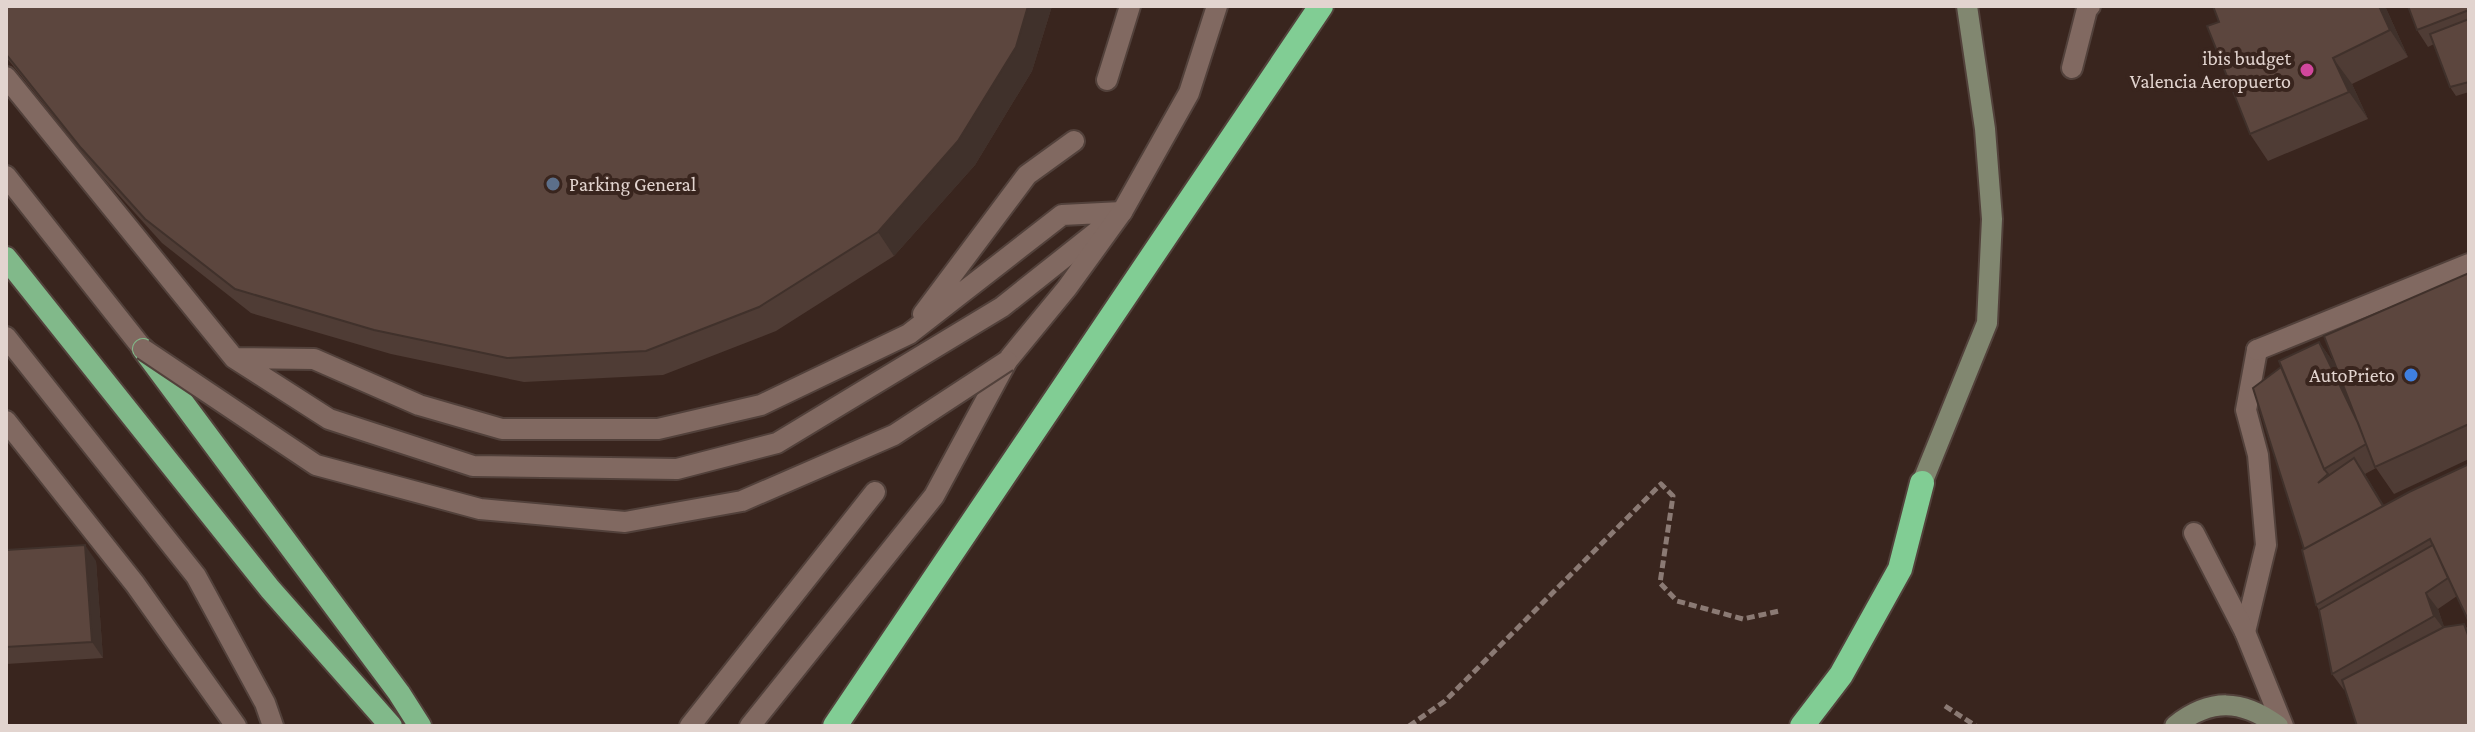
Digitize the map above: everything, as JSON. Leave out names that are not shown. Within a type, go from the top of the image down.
[{"type":"highway","points":[[835,726],[1321,6]]},
{"type":"highway","points":[[6,258],[270,589],[391,726]]},
{"type":"highway","points":[[143,349],[399,693],[420,726]]},
{"type":"highway","points":[[1802,726],[1841,675],[1900,569],[1922,483]]},
{"type":"main road","points":[[1922,483],[1987,323],[1992,219],[1985,129],[1967,6]]},
{"type":"main road","points":[[2175,726],[2190,714],[2212,706],[2235,705],[2257,712],[2280,726]]},
{"type":"street","points":[[1107,80],[1130,6]]},
{"type":"street","points":[[750,726],[934,496],[1007,361],[1067,288],[1122,212],[1189,93],[1217,6]]},
{"type":"street","points":[[2072,68],[2090,6]]},
{"type":"street","points":[[6,77],[234,358],[329,419],[473,466],[677,469],[777,443],[1002,307],[1122,212]]},
{"type":"street","points":[[909,334],[1027,175],[1074,141]]},
{"type":"street","points":[[6,176],[143,349],[316,465],[480,509],[625,522],[742,501],[894,435],[1007,361]]},
{"type":"street","points":[[234,358],[314,359],[419,405],[502,429],[658,429],[761,405],[909,334],[1062,215],[1122,212]]},
{"type":"street","points":[[2245,632],[2266,545],[2258,455],[2246,410],[2257,350],[2469,264]]},
{"type":"street","points":[[6,337],[196,576],[265,703],[273,726]]},
{"type":"street","points":[[6,421],[135,584],[236,726]]},
{"type":"street","points":[[690,726],[875,492]]},
{"type":"street","points":[[2194,533],[2245,632],[2280,726]]},
{"type":"path","points":[[1409,726],[1445,701],[1661,484],[1673,496],[1660,583],[1677,601],[1743,619],[1779,611]]},
{"type":"path","points":[[1945,706],[1976,726]]},
{"type":"building","name":"Parking General","points":[[6,6],[1028,6],[1016,47],[958,141],[878,232],[759,307],[646,351],[507,358],[374,330],[235,289],[145,219],[81,148],[6,54]]},
{"type":"building","name":"ibis budget Valencia Aeropuerto","points":[[2213,6],[2379,6],[2390,30],[2333,58],[2349,92],[2250,134],[2207,26],[2219,22]]},
{"type":"building","points":[[2408,6],[2469,6],[2469,10],[2417,30]]},
{"type":"building","points":[[2469,19],[2469,82],[2450,87],[2430,34]]},
{"type":"building","points":[[2469,273],[2469,424],[2375,467],[2324,336]]},
{"type":"building","points":[[2319,342],[2366,444],[2324,469],[2279,361]]},
{"type":"building","points":[[2281,367],[2328,474],[2318,483],[2354,458],[2383,506],[2304,549],[2253,388]]},
{"type":"building","points":[[2469,464],[2469,622],[2430,539],[2316,605],[2302,550],[2409,492]]},
{"type":"building","points":[[85,545],[92,642],[6,647],[6,550]]},
{"type":"building","points":[[2433,545],[2448,578],[2426,593],[2434,616],[2332,674],[2319,610]]},
{"type":"building","points":[[2464,624],[2469,638],[2469,726],[2357,726],[2342,680],[2444,627]]},
{"type":"place","name":"ibis budget Valencia Aeropuerto","points":[[2307,70]]},
{"type":"place","name":"Parking General","points":[[553,184]]},
{"type":"place","name":"AutoPrieto","points":[[2411,375]]}]
